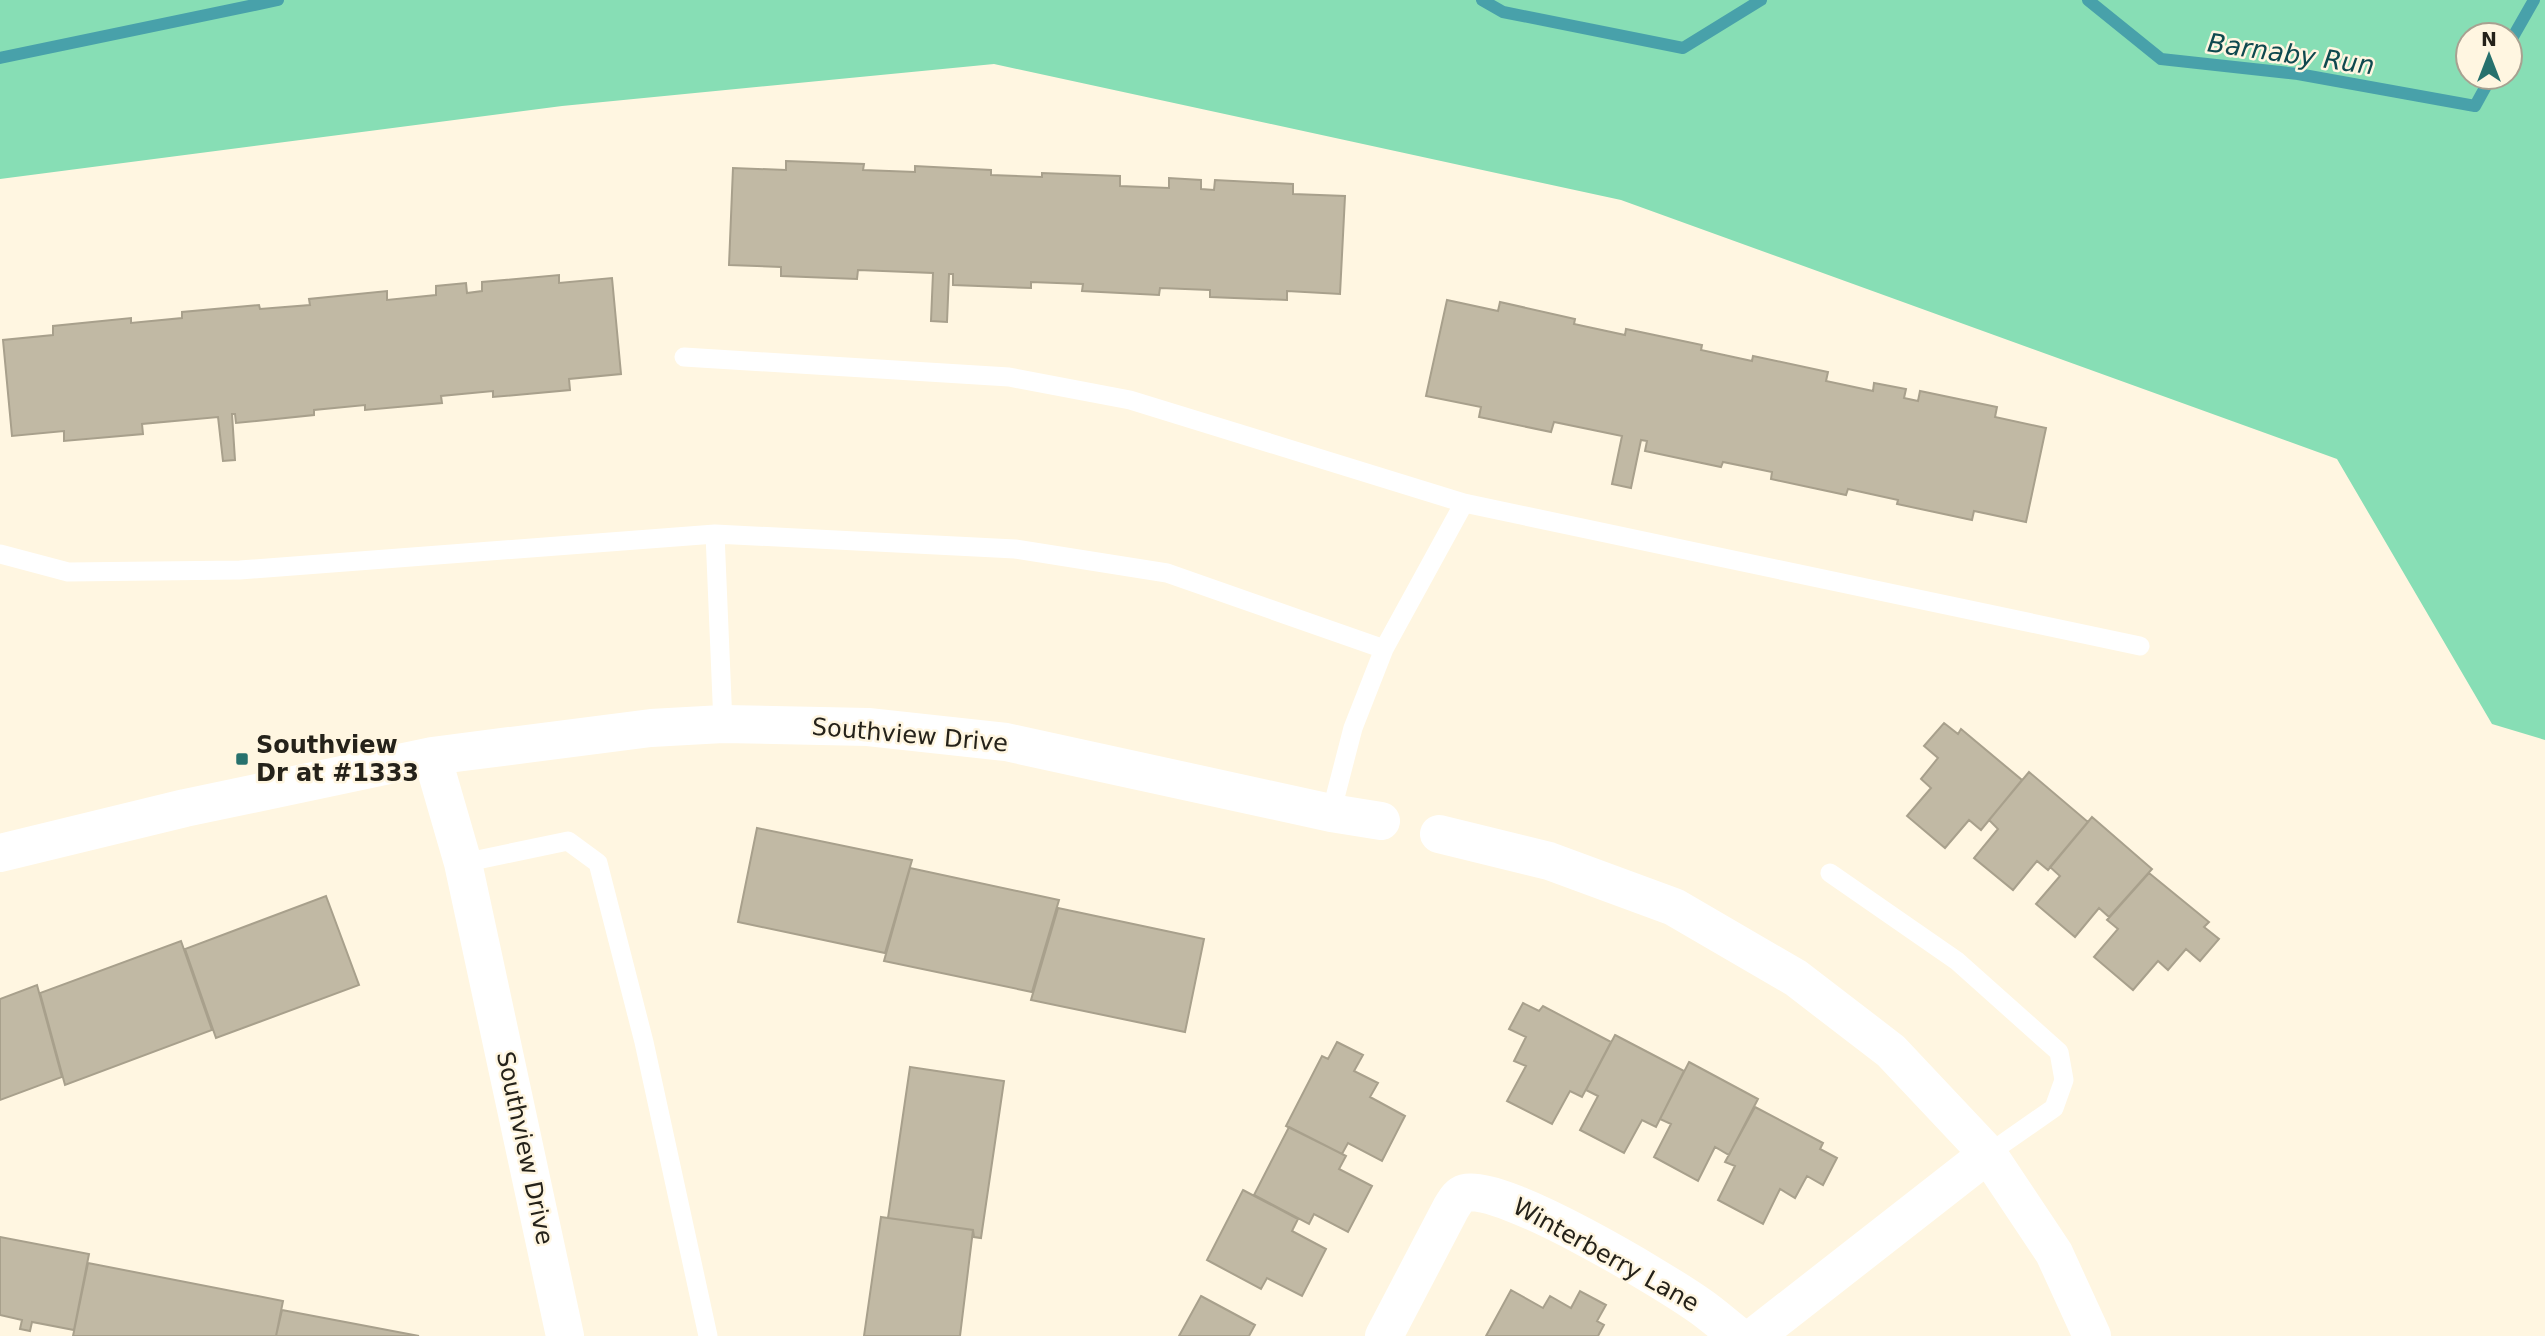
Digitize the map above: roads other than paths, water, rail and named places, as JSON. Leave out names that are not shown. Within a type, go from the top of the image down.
[{"type":"street","name":"Southview Drive","points":[[0,853],[185,808],[432,756],[651,728],[723,723],[868,727],[1006,742],[1331,813],[1381,821]]},
{"type":"street","name":"Southview Drive","points":[[432,756],[463,863],[565,1336]]},
{"type":"street","points":[[1439,834],[1549,861],[1674,907],[1796,978],[1891,1051],[1988,1154],[2054,1252],[2092,1336]]},
{"type":"street","points":[[1755,1336],[1988,1154]]},
{"type":"street","name":"Winterberry Lane","points":[[1384,1336],[1451,1208],[1459,1196],[1466,1193],[1486,1193],[1520,1204],[1651,1276],[1700,1306],[1738,1336]]},
{"type":"lane","points":[[684,357],[1009,377],[1130,400],[1464,503],[2140,646]]},
{"type":"lane","points":[[1331,813],[1353,728],[1384,649],[1464,503]]},
{"type":"lane","points":[[0,554],[68,572],[240,570],[715,534],[1015,549],[1167,573],[1384,649]]},
{"type":"lane","points":[[715,534],[723,723]]},
{"type":"lane","points":[[463,863],[568,841],[598,863],[644,1042],[708,1336]]},
{"type":"lane","points":[[1830,873],[1957,961],[2059,1052],[2064,1080],[2054,1108],[1988,1154]]},
{"type":"waterway","name":"Barnaby Run","points":[[0,58],[278,0]]},
{"type":"waterway","name":"Barnaby Run","points":[[1482,0],[1503,12],[1683,48],[1761,0]]},
{"type":"waterway","name":"Barnaby Run","points":[[2088,0],[2161,59],[2298,74],[2475,106],[2483,91]]},
{"type":"waterway","name":"Barnaby Run","points":[[2522,21],[2534,0]]},
{"type":"place","name":"Southview Dr at #1333","points":[[242,759]]}]
